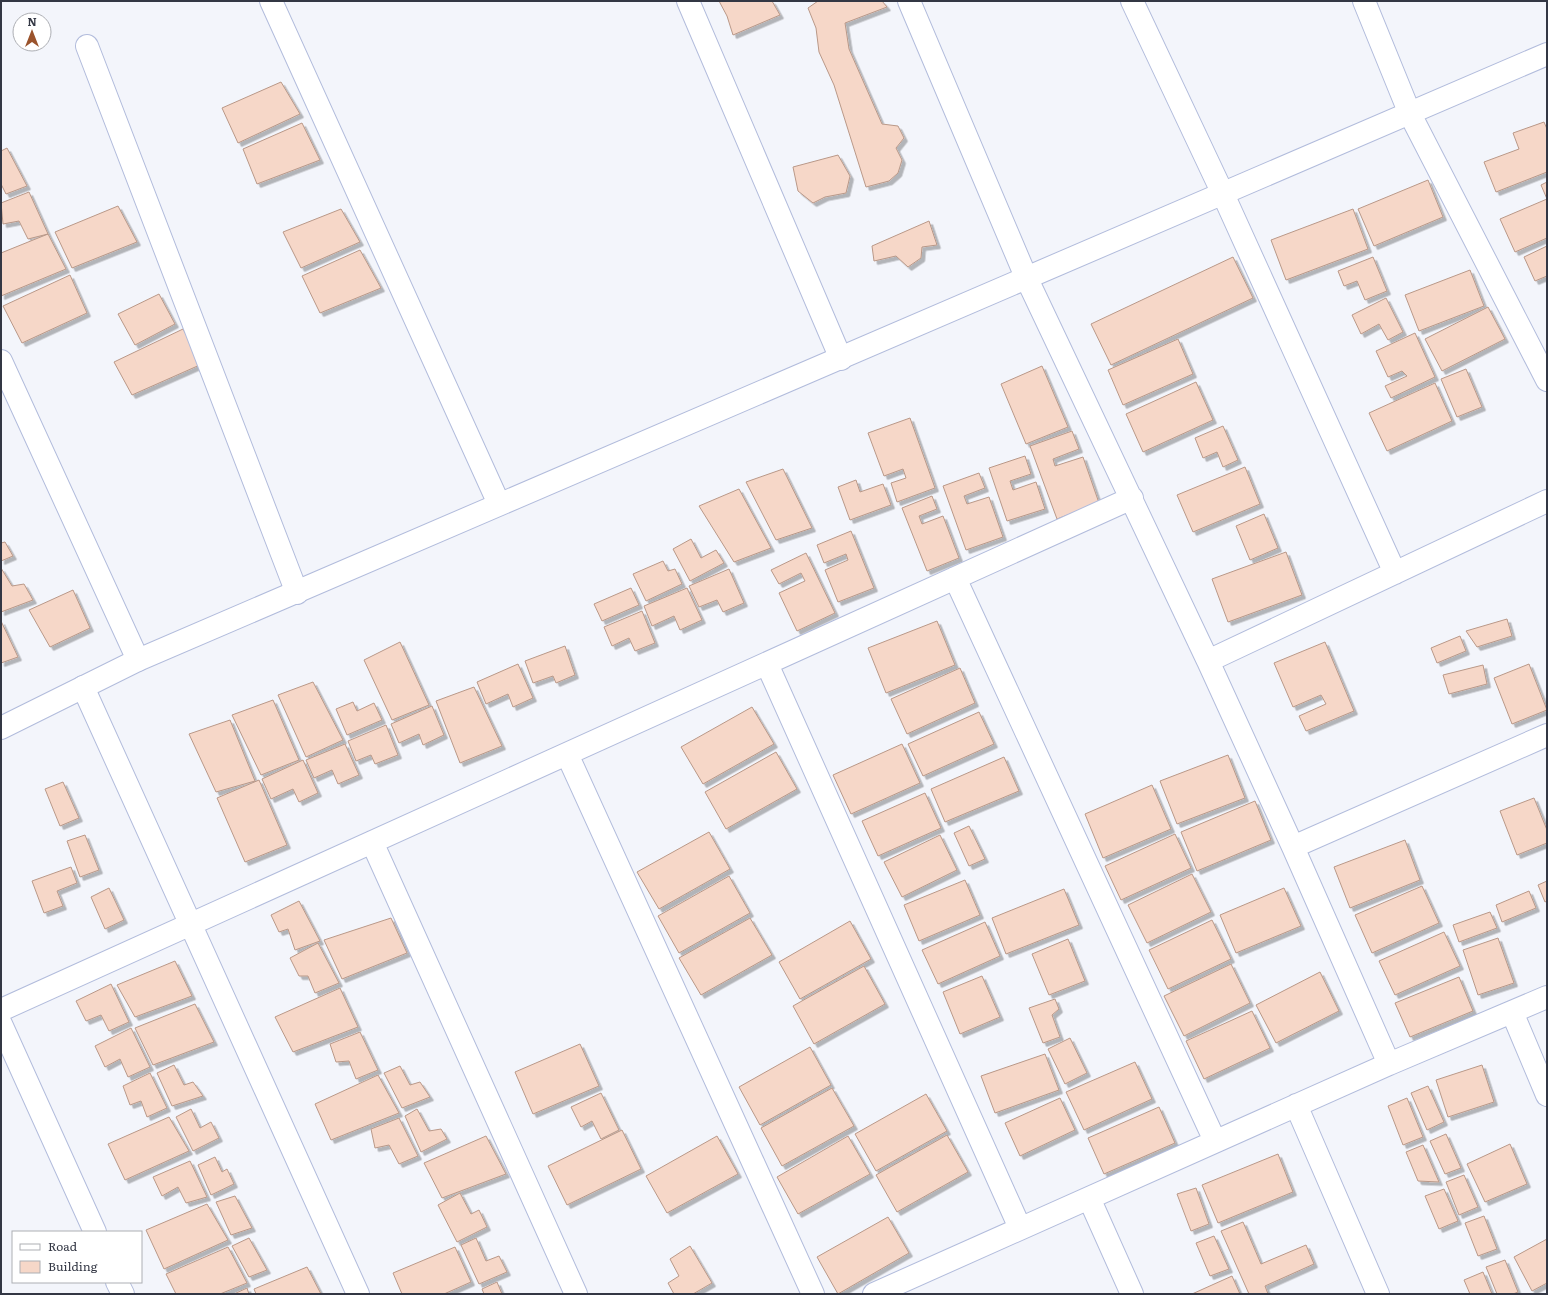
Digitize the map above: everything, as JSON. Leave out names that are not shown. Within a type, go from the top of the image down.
[{"type":"street","points":[[271,1],[499,504]]},
{"type":"street","points":[[688,1],[841,359]]},
{"type":"street","points":[[909,1],[1026,277],[1208,661],[1293,847],[1389,1064]]},
{"type":"street","points":[[1132,1],[1223,194],[1395,573]]},
{"type":"street","points":[[1364,1],[1410,114],[1547,380]]},
{"type":"street","points":[[87,46],[297,593]]},
{"type":"street","points":[[1,728],[138,660],[297,593],[499,504],[841,359],[1026,277],[1410,114],[1547,54]]},
{"type":"street","points":[[1,361],[138,660]]},
{"type":"street","points":[[1,1010],[1132,498]]},
{"type":"street","points":[[1208,661],[1547,501]]},
{"type":"street","points":[[955,578],[1215,1142]]},
{"type":"street","points":[[766,664],[1020,1228]]},
{"type":"street","points":[[83,687],[358,1294]]},
{"type":"street","points":[[1293,847],[1547,735]]},
{"type":"street","points":[[567,754],[813,1294]]},
{"type":"street","points":[[372,842],[576,1294]]},
{"type":"street","points":[[874,1294],[1296,1105],[1547,997]]},
{"type":"street","points":[[1512,1012],[1547,1095]]},
{"type":"street","points":[[1,1024],[95,1231]]},
{"type":"street","points":[[1296,1105],[1378,1294]]},
{"type":"street","points":[[1089,1198],[1132,1294]]},
{"type":"street","points":[[118,1283],[123,1294]]},
{"type":"building","points":[[719,1],[772,1],[780,15],[733,35],[727,16]]},
{"type":"building","points":[[818,1],[882,1],[887,7],[845,23],[849,49],[882,124],[898,126],[904,138],[896,148],[902,160],[898,173],[889,181],[866,187],[834,85],[819,52],[816,28],[808,8]]},
{"type":"building","points":[[281,82],[300,114],[238,143],[222,108]]},
{"type":"building","points":[[1544,122],[1547,129],[1547,172],[1496,192],[1484,162],[1519,149],[1513,133]]},
{"type":"building","points":[[302,123],[320,160],[257,184],[243,149]]},
{"type":"building","points":[[7,148],[27,186],[6,194],[1,184],[1,151]]},
{"type":"building","points":[[838,155],[850,176],[846,193],[825,197],[813,203],[798,191],[793,167]]},
{"type":"building","points":[[1428,180],[1443,217],[1374,246],[1358,209]]},
{"type":"building","points":[[1547,182],[1547,199],[1541,185]]},
{"type":"building","points":[[29,192],[48,234],[28,239],[19,221],[3,224],[1,203]]},
{"type":"building","points":[[1547,199],[1547,238],[1515,252],[1500,219]]},
{"type":"building","points":[[118,206],[137,242],[72,268],[55,232]]},
{"type":"building","points":[[341,209],[360,242],[301,268],[283,232]]},
{"type":"building","points":[[1353,209],[1368,249],[1286,280],[1271,240]]},
{"type":"building","points":[[929,221],[937,245],[922,247],[921,258],[908,267],[896,256],[874,261],[872,246]]},
{"type":"building","points":[[48,234],[66,269],[1,296],[1,253]]},
{"type":"building","points":[[1547,246],[1547,276],[1535,281],[1524,257]]},
{"type":"building","points":[[360,250],[381,288],[320,313],[302,276]]},
{"type":"building","points":[[1233,257],[1253,298],[1111,365],[1091,324]]},
{"type":"building","points":[[1373,257],[1387,291],[1365,300],[1357,281],[1344,286],[1338,271]]},
{"type":"building","points":[[1470,270],[1484,306],[1419,331],[1405,295]]},
{"type":"building","points":[[70,275],[87,313],[22,343],[3,306]]},
{"type":"building","points":[[159,294],[175,324],[135,345],[118,314]]},
{"type":"building","points":[[1386,298],[1403,332],[1388,340],[1379,324],[1361,334],[1352,315]]},
{"type":"building","points":[[1488,307],[1505,339],[1442,371],[1425,339]]},
{"type":"building","points":[[183,329],[202,364],[132,395],[114,362]]},
{"type":"building","points":[[1415,333],[1435,377],[1391,398],[1385,386],[1407,376],[1402,371],[1388,377],[1376,351]]},
{"type":"building","points":[[1178,339],[1193,374],[1123,405],[1108,370]]},
{"type":"building","points":[[1042,366],[1068,427],[1026,444],[1001,384]]},
{"type":"building","points":[[1466,369],[1482,407],[1457,417],[1441,379]]},
{"type":"building","points":[[1196,382],[1213,420],[1143,452],[1126,414]]},
{"type":"building","points":[[1435,383],[1452,421],[1387,451],[1369,413]]},
{"type":"building","points":[[910,418],[935,488],[897,502],[891,483],[906,478],[903,469],[884,476],[868,433]]},
{"type":"building","points":[[1223,426],[1238,460],[1223,467],[1217,452],[1203,458],[1195,438]]},
{"type":"building","points":[[1072,431],[1079,449],[1053,459],[1055,466],[1083,457],[1099,503],[1057,519],[1030,446]]},
{"type":"building","points":[[1025,456],[1031,474],[1010,481],[1013,490],[1036,482],[1045,509],[1007,521],[989,468]]},
{"type":"building","points":[[1245,467],[1260,504],[1193,532],[1177,495]]},
{"type":"building","points":[[783,469],[812,528],[776,540],[746,482]]},
{"type":"building","points":[[979,473],[985,488],[964,496],[967,504],[989,497],[1003,537],[966,550],[943,486]]},
{"type":"building","points":[[856,480],[860,492],[883,484],[891,505],[850,520],[838,487]]},
{"type":"building","points":[[739,489],[771,548],[734,562],[699,506]]},
{"type":"building","points":[[932,496],[937,509],[919,516],[922,524],[943,516],[959,558],[927,571],[902,508]]},
{"type":"building","points":[[1264,514],[1278,548],[1250,560],[1236,526]]},
{"type":"building","points":[[851,531],[874,588],[838,602],[825,570],[848,560],[846,554],[824,563],[817,545]]},
{"type":"building","points":[[691,539],[701,558],[716,550],[724,563],[690,581],[673,549]]},
{"type":"building","points":[[5,542],[13,556],[1,561],[1,543]]},
{"type":"building","points":[[1286,552],[1302,595],[1228,622],[1212,579]]},
{"type":"building","points":[[806,553],[835,613],[797,631],[779,593],[805,581],[801,573],[779,584],[771,570]]},
{"type":"building","points":[[663,561],[668,571],[675,569],[682,584],[646,601],[633,574]]},
{"type":"building","points":[[1,568],[12,586],[24,584],[33,600],[1,612]]},
{"type":"building","points":[[729,569],[744,603],[723,612],[717,600],[699,607],[689,586]]},
{"type":"building","points":[[631,588],[639,605],[602,621],[594,604]]},
{"type":"building","points":[[687,588],[702,620],[680,630],[674,616],[652,626],[644,606]]},
{"type":"building","points":[[73,590],[90,628],[50,647],[29,610]]},
{"type":"building","points":[[642,611],[655,643],[635,651],[629,638],[612,646],[604,627]]},
{"type":"building","points":[[1507,619],[1512,636],[1477,647],[1466,631]]},
{"type":"building","points":[[1,621],[18,657],[1,663]]},
{"type":"building","points":[[937,621],[955,665],[886,693],[868,648]]},
{"type":"building","points":[[1460,636],[1466,651],[1437,663],[1431,648]]},
{"type":"building","points":[[400,642],[429,705],[392,720],[364,660]]},
{"type":"building","points":[[1325,642],[1354,711],[1306,731],[1299,716],[1326,704],[1321,695],[1293,707],[1274,663]]},
{"type":"building","points":[[565,646],[575,675],[556,683],[553,676],[533,683],[525,661]]},
{"type":"building","points":[[518,664],[533,698],[513,707],[508,694],[486,704],[477,682]]},
{"type":"building","points":[[1529,664],[1547,710],[1512,724],[1494,678]]},
{"type":"building","points":[[1483,665],[1487,684],[1449,694],[1443,675]]},
{"type":"building","points":[[960,668],[975,703],[907,734],[891,699]]},
{"type":"building","points":[[313,682],[343,740],[306,757],[278,695]]},
{"type":"building","points":[[474,687],[502,746],[460,763],[436,701]]},
{"type":"building","points":[[273,700],[299,760],[261,775],[232,715]]},
{"type":"building","points":[[353,702],[357,711],[374,703],[382,720],[347,735],[336,709]]},
{"type":"building","points":[[432,706],[444,735],[423,745],[419,734],[399,743],[391,724]]},
{"type":"building","points":[[752,707],[774,744],[703,784],[681,747]]},
{"type":"building","points":[[979,712],[994,744],[923,776],[908,744]]},
{"type":"building","points":[[230,720],[255,781],[216,792],[189,734]]},
{"type":"building","points":[[386,725],[398,755],[375,764],[371,755],[356,761],[348,741]]},
{"type":"building","points":[[345,744],[359,775],[338,784],[332,770],[314,778],[306,760]]},
{"type":"building","points":[[902,744],[920,783],[851,814],[833,775]]},
{"type":"building","points":[[776,752],[797,789],[726,829],[705,792]]},
{"type":"building","points":[[1228,755],[1245,798],[1177,824],[1160,781]]},
{"type":"building","points":[[1004,757],[1019,791],[945,822],[931,789]]},
{"type":"building","points":[[303,760],[318,793],[299,802],[293,789],[271,799],[262,779]]},
{"type":"building","points":[[259,780],[287,845],[245,862],[217,798]]},
{"type":"building","points":[[63,782],[79,818],[60,826],[45,789]]},
{"type":"building","points":[[1152,785],[1171,829],[1103,858],[1085,814]]},
{"type":"building","points":[[925,793],[941,828],[878,856],[862,821]]},
{"type":"building","points":[[1534,798],[1547,830],[1547,843],[1517,855],[1500,811]]},
{"type":"building","points":[[1255,801],[1271,840],[1197,871],[1181,832]]},
{"type":"building","points":[[969,826],[985,859],[969,866],[954,833]]},
{"type":"building","points":[[709,832],[730,869],[659,909],[637,872]]},
{"type":"building","points":[[1175,834],[1191,868],[1121,900],[1105,866]]},
{"type":"building","points":[[85,835],[99,870],[80,877],[67,841]]},
{"type":"building","points":[[940,835],[957,870],[902,897],[884,862]]},
{"type":"building","points":[[1405,840],[1420,880],[1350,908],[1334,867]]},
{"type":"building","points":[[71,867],[77,883],[57,891],[63,906],[44,913],[32,881]]},
{"type":"building","points":[[1192,874],[1211,912],[1147,943],[1128,905]]},
{"type":"building","points":[[729,876],[750,913],[679,953],[658,916]]},
{"type":"building","points":[[965,880],[980,915],[919,941],[904,905]]},
{"type":"building","points":[[1547,881],[1547,901],[1545,902],[1538,885]]},
{"type":"building","points":[[1422,886],[1439,923],[1372,953],[1355,915]]},
{"type":"building","points":[[109,888],[124,920],[105,929],[91,897]]},
{"type":"building","points":[[1284,888],[1301,926],[1236,953],[1220,915]]},
{"type":"building","points":[[1064,889],[1079,925],[1006,954],[992,918]]},
{"type":"building","points":[[1529,891],[1536,908],[1502,922],[1496,905]]},
{"type":"building","points":[[299,901],[320,941],[295,950],[288,929],[279,932],[271,915]]},
{"type":"building","points":[[1490,912],[1497,928],[1459,942],[1453,925]]},
{"type":"building","points":[[391,918],[407,953],[342,979],[324,940]]},
{"type":"building","points":[[750,918],[772,955],[701,995],[679,958]]},
{"type":"building","points":[[1212,920],[1231,959],[1168,989],[1149,950]]},
{"type":"building","points":[[850,921],[871,959],[800,999],[779,962]]},
{"type":"building","points":[[985,922],[1000,956],[938,984],[922,950]]},
{"type":"building","points":[[1444,932],[1460,966],[1395,995],[1379,961]]},
{"type":"building","points":[[1498,938],[1514,983],[1478,995],[1463,950]]},
{"type":"building","points":[[1068,939],[1085,981],[1049,995],[1032,954]]},
{"type":"building","points":[[318,943],[339,983],[315,993],[308,976],[299,976],[290,958]]},
{"type":"building","points":[[175,961],[192,996],[135,1017],[117,985]]},
{"type":"building","points":[[1231,964],[1250,1003],[1184,1036],[1164,996]]},
{"type":"building","points":[[864,966],[885,1004],[814,1044],[793,1006]]},
{"type":"building","points":[[1320,972],[1339,1011],[1276,1043],[1256,1005]]},
{"type":"building","points":[[982,976],[1000,1017],[960,1034],[943,992]]},
{"type":"building","points":[[1459,977],[1473,1011],[1410,1037],[1395,1003]]},
{"type":"building","points":[[111,984],[129,1022],[109,1031],[101,1015],[86,1021],[76,1001]]},
{"type":"building","points":[[340,988],[358,1027],[293,1052],[275,1017]]},
{"type":"building","points":[[1055,999],[1059,1009],[1052,1015],[1060,1037],[1043,1043],[1029,1008]]},
{"type":"building","points":[[195,1004],[214,1042],[153,1065],[135,1028]]},
{"type":"building","points":[[1252,1011],[1270,1048],[1204,1079],[1186,1041]]},
{"type":"building","points":[[131,1028],[150,1067],[128,1077],[120,1059],[105,1067],[95,1046]]},
{"type":"building","points":[[360,1032],[378,1070],[356,1079],[349,1061],[336,1062],[330,1044]]},
{"type":"building","points":[[1070,1038],[1087,1073],[1065,1084],[1048,1049]]},
{"type":"building","points":[[580,1044],[599,1086],[533,1114],[515,1072]]},
{"type":"building","points":[[810,1047],[831,1085],[760,1125],[739,1087]]},
{"type":"building","points":[[1045,1054],[1059,1090],[995,1113],[981,1076]]},
{"type":"building","points":[[1135,1062],[1152,1099],[1084,1130],[1066,1092]]},
{"type":"building","points":[[174,1065],[184,1085],[193,1082],[203,1096],[172,1106],[157,1073]]},
{"type":"building","points":[[1482,1065],[1494,1102],[1448,1117],[1436,1080]]},
{"type":"building","points":[[400,1066],[410,1085],[420,1082],[430,1097],[402,1108],[384,1073]]},
{"type":"building","points":[[150,1073],[167,1108],[147,1117],[141,1101],[130,1105],[123,1086]]},
{"type":"building","points":[[378,1075],[399,1113],[331,1140],[315,1104]]},
{"type":"building","points":[[1428,1086],[1444,1122],[1427,1130],[1411,1093]]},
{"type":"building","points":[[832,1088],[854,1126],[782,1166],[761,1128]]},
{"type":"building","points":[[601,1093],[619,1130],[601,1139],[592,1121],[581,1127],[571,1107]]},
{"type":"building","points":[[926,1094],[947,1131],[876,1171],[855,1134]]},
{"type":"building","points":[[1060,1098],[1075,1130],[1020,1156],[1005,1123]]},
{"type":"building","points":[[1407,1098],[1423,1137],[1403,1145],[1388,1106]]},
{"type":"building","points":[[1159,1107],[1175,1143],[1104,1174],[1088,1138]]},
{"type":"building","points":[[191,1109],[200,1128],[211,1122],[219,1138],[193,1151],[176,1117]]},
{"type":"building","points":[[417,1109],[429,1131],[441,1129],[447,1139],[421,1152],[405,1116]]},
{"type":"building","points":[[169,1117],[189,1151],[125,1180],[108,1144]]},
{"type":"building","points":[[399,1118],[418,1156],[399,1164],[389,1145],[375,1148],[371,1129]]},
{"type":"building","points":[[622,1130],[641,1169],[567,1205],[548,1166]]},
{"type":"building","points":[[1446,1134],[1461,1168],[1445,1174],[1430,1141]]},
{"type":"building","points":[[947,1135],[968,1172],[897,1212],[876,1175]]},
{"type":"building","points":[[486,1136],[506,1174],[442,1198],[424,1163]]},
{"type":"building","points":[[717,1136],[738,1174],[667,1213],[646,1176]]},
{"type":"building","points":[[848,1136],[870,1174],[798,1214],[777,1177]]},
{"type":"building","points":[[1510,1144],[1527,1184],[1485,1202],[1467,1164]]},
{"type":"building","points":[[1423,1145],[1439,1182],[1418,1181],[1406,1152]]},
{"type":"building","points":[[1278,1154],[1293,1192],[1218,1223],[1202,1185]]},
{"type":"building","points":[[215,1157],[222,1172],[227,1169],[234,1184],[211,1195],[198,1165]]},
{"type":"building","points":[[190,1161],[207,1197],[186,1203],[178,1187],[162,1196],[153,1177]]},
{"type":"building","points":[[1464,1175],[1478,1207],[1459,1215],[1446,1182]]},
{"type":"building","points":[[1196,1188],[1209,1224],[1191,1231],[1177,1194]]},
{"type":"building","points":[[1444,1189],[1458,1221],[1439,1229],[1425,1196]]},
{"type":"building","points":[[460,1193],[471,1214],[479,1210],[487,1227],[457,1242],[438,1205]]},
{"type":"building","points":[[235,1196],[252,1228],[231,1235],[216,1202]]},
{"type":"building","points":[[207,1204],[228,1240],[164,1269],[146,1230]]},
{"type":"building","points":[[1484,1216],[1497,1249],[1478,1256],[1465,1223]]},
{"type":"building","points":[[888,1217],[909,1253],[838,1294],[817,1257]]},
{"type":"building","points":[[1243,1222],[1261,1264],[1306,1245],[1314,1264],[1265,1286],[1268,1294],[1249,1294],[1221,1231]]},
{"type":"building","points":[[1214,1236],[1229,1269],[1210,1276],[1196,1243]]},
{"type":"building","points":[[249,1238],[267,1270],[249,1277],[232,1246]]},
{"type":"building","points":[[476,1238],[486,1261],[499,1256],[507,1272],[479,1284],[461,1245]]},
{"type":"building","points":[[1547,1239],[1547,1283],[1532,1291],[1514,1257]]},
{"type":"building","points":[[690,1246],[712,1283],[693,1294],[674,1294],[668,1283],[679,1276],[670,1259]]},
{"type":"building","points":[[228,1247],[247,1283],[220,1294],[176,1294],[166,1274]]},
{"type":"building","points":[[455,1247],[471,1282],[444,1294],[402,1294],[393,1273]]},
{"type":"building","points":[[1505,1260],[1518,1292],[1513,1294],[1497,1294],[1486,1267]]},
{"type":"building","points":[[307,1267],[321,1294],[256,1294],[254,1289]]},
{"type":"building","points":[[1483,1272],[1492,1294],[1470,1294],[1464,1280]]},
{"type":"building","points":[[1232,1276],[1240,1294],[1192,1294]]},
{"type":"building","points":[[497,1282],[502,1294],[484,1294],[482,1289]]},
{"type":"building","points":[[247,1288],[249,1294],[234,1294]]}]
